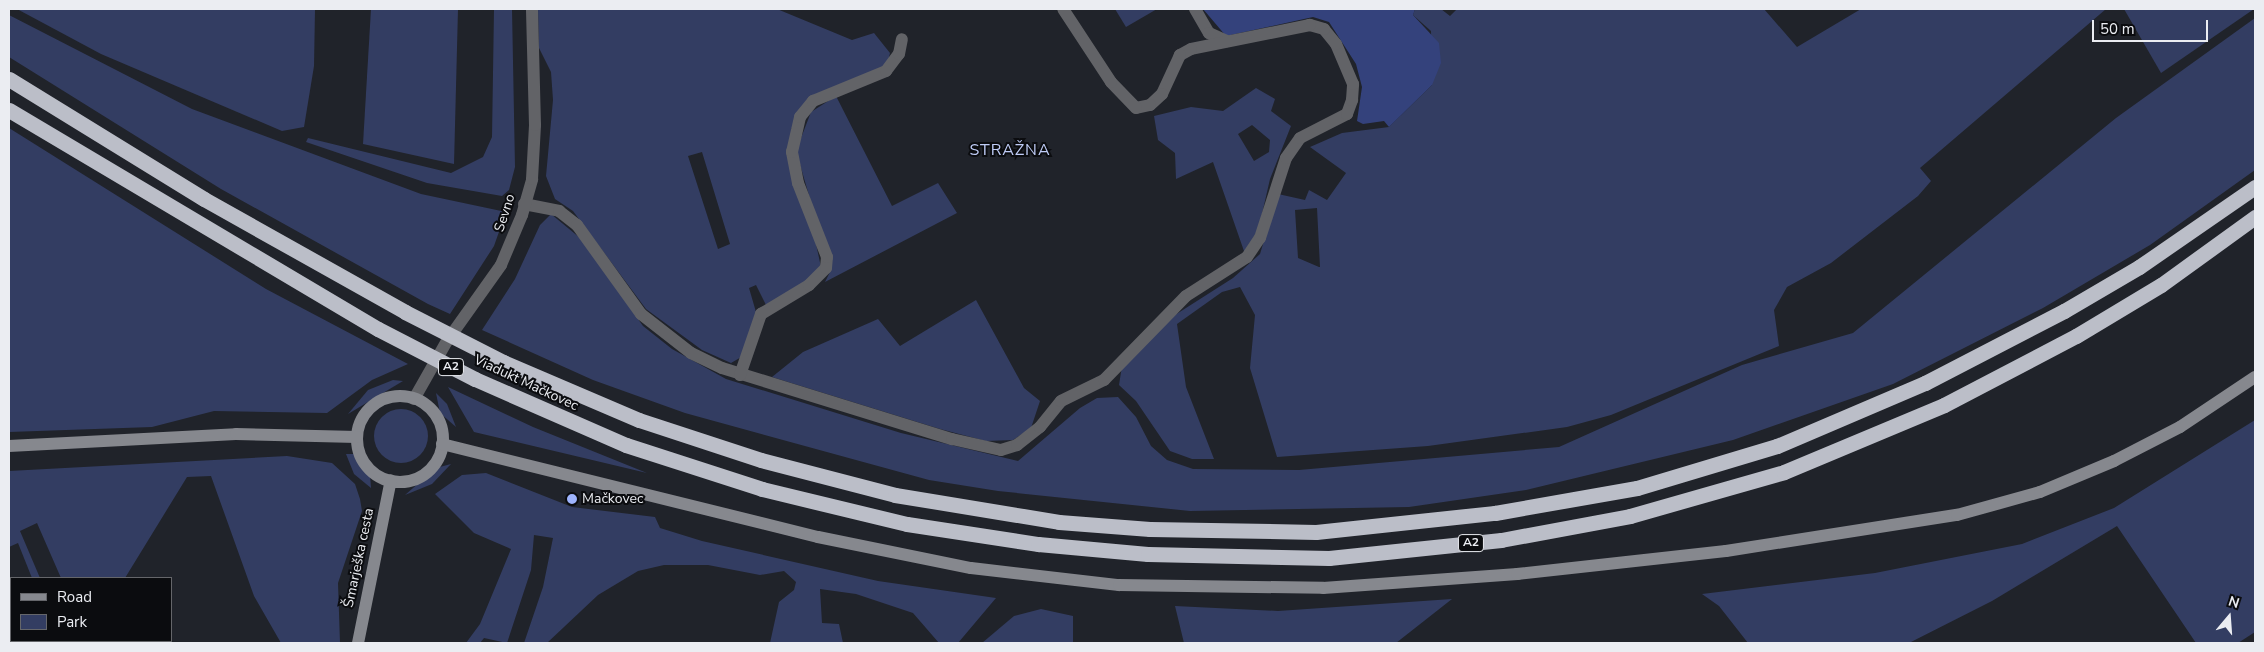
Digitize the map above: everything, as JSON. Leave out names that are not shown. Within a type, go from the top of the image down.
[{"type":"highway","name":"Viadukt Mačkovec","points":[[9,79],[297,253],[503,362],[639,420],[761,460],[895,495],[1059,522],[1150,529],[1316,532],[1495,513],[1638,488],[1767,449],[1926,383],[2139,267],[2255,187]]},
{"type":"highway","name":"Viadukt Mačkovec","points":[[9,110],[282,276],[475,379],[626,445],[840,509],[1038,544],[1148,554],[1329,558],[1501,540],[1630,516],[1784,472],[1944,406],[2161,286],[2255,217]]},
{"type":"main road","points":[[442,444],[818,537],[971,568],[1120,585],[1323,588],[1518,574],[1726,551],[1957,515],[2040,492],[2114,461],[2180,427],[2255,377]]},
{"type":"main road","points":[[390,397],[414,399],[436,416],[442,444],[426,473],[402,482],[391,480],[369,469],[358,448],[357,436],[360,423],[377,402],[390,397]]},
{"type":"main road","points":[[9,446],[236,434],[357,436]]},
{"type":"main road","name":"Šmarješka cesta","points":[[358,643],[391,480]]},
{"type":"street","name":"Sevno","points":[[414,399],[447,341],[501,265],[532,179],[535,125],[532,9]]},
{"type":"street","points":[[524,204],[559,211],[577,224],[641,314],[691,353],[740,375],[952,439],[1001,450],[1017,445],[1040,426],[1061,401],[1104,380],[1186,296],[1247,258],[1260,238],[1286,158],[1300,138],[1347,114],[1352,84],[1346,61],[1324,29],[1302,26],[1227,41],[1180,55],[1162,94],[1150,105],[1136,108],[1111,82],[1063,9]]},
{"type":"street","points":[[1196,9],[1209,33],[1227,41]]},
{"type":"street","points":[[740,375],[761,314],[809,285],[826,268],[827,257],[798,184],[792,152],[800,117],[813,101],[886,71],[899,54],[902,39]]},
{"type":"green space","points":[[17,9],[315,9],[314,66],[304,127],[282,131],[101,54]]},
{"type":"green space","points":[[371,9],[458,9],[454,164],[363,144]]},
{"type":"green space","points":[[494,9],[512,9],[515,167],[509,190],[502,196],[427,183],[306,142],[308,138],[451,173],[483,157],[492,137]]},
{"type":"green space","points":[[538,9],[777,9],[852,40],[874,33],[890,53],[888,62],[874,75],[838,86],[791,129],[821,267],[816,275],[766,305],[756,285],[749,288],[756,312],[743,356],[731,363],[702,350],[646,309],[573,211],[555,199],[546,176],[553,100],[551,72],[539,48]],"holes":[[[702,152],[730,244],[718,249],[688,156]]]},
{"type":"green space","points":[[1115,9],[1157,9],[1126,27]]},
{"type":"green space","points":[[1415,9],[1441,9],[1450,16],[1457,9],[1764,9],[1797,47],[1861,9],[2106,9],[1920,168],[1931,181],[1918,196],[1831,263],[1787,287],[1774,310],[1779,346],[1611,415],[1567,427],[1428,446],[1277,457],[1250,368],[1255,315],[1240,287],[1222,292],[1177,324],[1186,387],[1214,459],[1192,459],[1170,451],[1136,401],[1119,385],[1122,366],[1175,315],[1233,278],[1260,254],[1278,194],[1305,200],[1309,190],[1327,200],[1346,173],[1310,147],[1342,133],[1389,127],[1432,85],[1431,31],[1413,15]],"holes":[[[1317,208],[1320,267],[1298,258],[1295,210]]]},
{"type":"green space","points":[[2124,9],[2254,9],[2161,73]]},
{"type":"green space","points":[[9,15],[192,109],[421,194],[506,212],[494,246],[450,314],[428,304],[221,189],[9,57]]},
{"type":"green space","points":[[2255,18],[2255,170],[2150,245],[2043,308],[1893,384],[1733,440],[1526,490],[1409,507],[1190,511],[998,491],[929,480],[685,413],[593,380],[482,330],[515,279],[540,225],[551,214],[580,238],[643,326],[672,349],[726,379],[901,433],[1018,461],[1080,408],[1097,398],[1118,397],[1136,417],[1151,446],[1167,460],[1193,469],[1299,470],[1559,447],[1742,365],[1853,333],[2116,118]]},
{"type":"green space","points":[[1256,88],[1275,99],[1271,111],[1291,126],[1270,179],[1259,227],[1245,254],[1213,162],[1176,179],[1175,153],[1158,140],[1154,116],[1191,107],[1223,111]],"holes":[[[1252,125],[1270,140],[1269,152],[1254,161],[1238,134]]]},
{"type":"green space","points":[[836,96],[892,206],[938,183],[957,213],[825,282],[831,270],[796,151],[811,112]]},
{"type":"green space","points":[[9,128],[266,289],[408,364],[372,380],[327,413],[214,411],[152,427],[9,432]]},
{"type":"green space","points":[[976,300],[1024,388],[1040,401],[1031,428],[1013,440],[986,441],[940,429],[772,377],[803,352],[878,319],[900,346]]},
{"type":"green space","points":[[393,380],[403,381],[348,414],[368,390]]},
{"type":"green space","points":[[448,387],[533,427],[647,473],[474,432]]},
{"type":"green space","points":[[436,393],[447,404],[456,427],[440,413]]},
{"type":"green space","points":[[401,409],[411,411],[420,417],[426,426],[428,436],[426,446],[420,455],[411,461],[401,463],[391,461],[382,455],[376,446],[374,436],[376,426],[382,417],[391,411]]},
{"type":"green space","points":[[2255,420],[2255,632],[2238,643],[2196,643],[2117,526],[1992,601],[1909,643],[1748,643],[1719,606],[1702,594],[1875,573],[2022,544],[2114,508]]},
{"type":"green space","points":[[346,454],[354,454],[370,475],[371,488],[354,474]]},
{"type":"green space","points":[[287,456],[332,463],[355,484],[362,511],[338,583],[340,643],[281,643],[254,596],[211,476],[187,477],[126,577],[61,577],[37,523],[20,531],[40,577],[32,577],[18,543],[9,547],[9,471]]},
{"type":"green space","points":[[451,464],[432,484],[405,495],[436,468]]},
{"type":"green space","points":[[486,473],[572,507],[655,517],[660,528],[702,541],[878,581],[996,598],[958,643],[939,643],[913,613],[856,594],[820,589],[822,623],[839,624],[843,643],[770,643],[779,602],[794,590],[796,582],[784,571],[760,575],[708,565],[664,565],[638,571],[598,595],[547,643],[524,643],[543,587],[553,538],[534,535],[531,570],[507,643],[484,638],[480,643],[466,643],[480,624],[511,549],[474,533],[435,494],[462,475]]},
{"type":"green space","points":[[1452,599],[1396,643],[1184,643],[1175,606],[1278,611]]},
{"type":"green space","points":[[1041,609],[1073,616],[1073,643],[982,643],[1014,616]]},
{"type":"shaded area","points":[[1203,9],[1415,9],[1413,15],[1439,43],[1441,63],[1432,85],[1389,127],[1384,121],[1363,124],[1357,121],[1362,87],[1356,64],[1329,22],[1313,17],[1226,36]]},
{"type":"place","name":"Mačkovec","points":[[572,499]]},
{"type":"district","name":"STRAŽNA","points":[[1010,150]]}]
